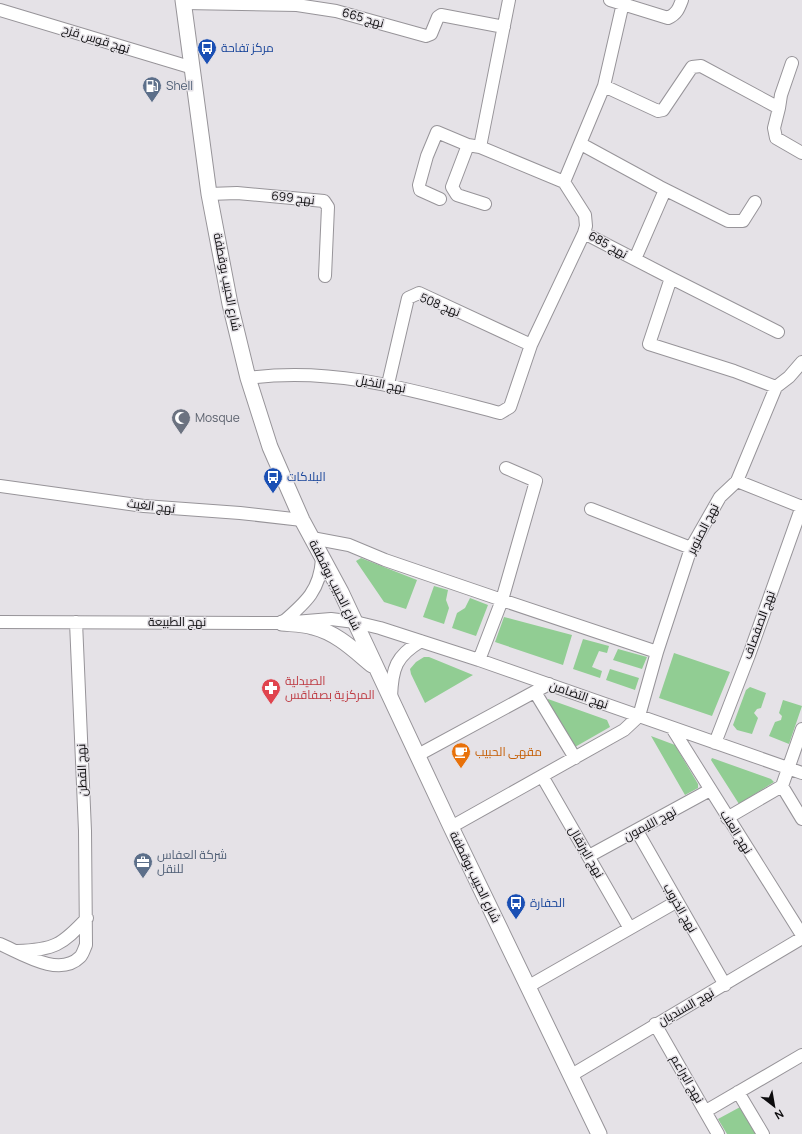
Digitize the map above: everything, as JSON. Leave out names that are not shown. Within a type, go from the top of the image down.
[{"type":"main road","name":"شارع الحبيب بوقطفة","points":[[183,2],[209,194],[230,304],[248,378],[270,447],[302,520],[355,622],[418,755],[450,827],[529,986],[570,1076],[599,1134]]},
{"type":"main road","points":[[282,623],[312,626],[328,632],[342,640],[378,670]]},
{"type":"street","points":[[480,147],[509,0]]},
{"type":"street","points":[[610,0],[668,18],[674,16],[682,0]]},
{"type":"street","name":"نهج 665","points":[[183,2],[268,4],[311,7],[336,11],[426,36],[431,34],[438,17],[441,15],[504,27]]},
{"type":"street","points":[[440,200],[420,190],[419,185],[427,156],[437,132],[468,145],[480,147],[564,182],[604,86],[623,3]]},
{"type":"street","name":"نهج قوس قزح","points":[[0,10],[193,68]]},
{"type":"street","points":[[792,63],[781,95],[774,128],[776,138],[802,153]]},
{"type":"street","points":[[604,86],[658,111],[663,110],[692,67],[701,66],[779,108]]},
{"type":"street","points":[[581,144],[665,190],[728,221],[743,221],[755,202]]},
{"type":"street","points":[[468,145],[452,187],[457,195],[485,204]]},
{"type":"street","name":"نهج 685","points":[[564,182],[585,215],[586,226],[584,233],[778,332]]},
{"type":"street","points":[[635,260],[665,190]]},
{"type":"street","name":"نهج 699","points":[[209,194],[237,193],[324,201],[328,207],[325,276]]},
{"type":"street","points":[[531,345],[584,233]]},
{"type":"street","points":[[671,278],[649,344],[776,387]]},
{"type":"street","name":"نهج 508","points":[[388,384],[408,298],[419,293],[531,345]]},
{"type":"street","name":"نهج النخيل","points":[[248,378],[274,375],[339,376],[388,384],[500,412],[510,407],[531,345]]},
{"type":"street","name":"نهج الصنوبر","points":[[639,716],[657,652],[691,548],[720,496],[736,481],[776,387],[789,377],[802,362]]},
{"type":"street","points":[[478,660],[502,600],[536,481],[506,468]]},
{"type":"street","points":[[736,481],[802,506]]},
{"type":"street","name":"نهج الغيث","points":[[0,486],[160,508],[240,513],[302,520]]},
{"type":"street","name":"نهج الصفصاف","points":[[714,743],[749,655],[802,506]]},
{"type":"street","points":[[591,509],[691,548]]},
{"type":"street","points":[[312,538],[349,545],[385,560],[657,652]]},
{"type":"street","points":[[282,623],[302,606],[312,594],[321,572],[322,559]]},
{"type":"street","name":"نهج الطبيعة","points":[[0,622],[282,623],[331,619],[355,622]]},
{"type":"street","name":"نهج القطن","points":[[0,944],[44,963],[61,965],[71,962],[81,956],[86,945],[87,918],[76,622]]},
{"type":"street","name":"نهج التضامن","points":[[355,622],[421,641],[478,660],[802,773]]},
{"type":"street","points":[[391,699],[393,672],[397,662],[403,653],[421,641]]},
{"type":"street","points":[[418,755],[549,684]]},
{"type":"street","points":[[535,692],[575,758]]},
{"type":"street","points":[[450,827],[624,730],[639,716]]},
{"type":"street","name":"نهج العنب","points":[[672,728],[802,937]]},
{"type":"street","points":[[727,818],[782,786],[802,729]]},
{"type":"street","name":"نهج البرتقال","points":[[542,776],[629,927]]},
{"type":"street","points":[[782,786],[802,819]]},
{"type":"street","name":"نهج الليمون","points":[[589,856],[710,790]]},
{"type":"street","name":"نهج الخروب","points":[[637,831],[676,902],[725,985]]},
{"type":"street","points":[[529,986],[629,927],[676,902]]},
{"type":"street","name":"نهج القطن","points":[[15,950],[40,950],[59,945],[87,918]]},
{"type":"street","name":"نهج السنديان","points":[[570,1076],[655,1024],[725,985],[802,937]]},
{"type":"street","name":"نهج البراعم","points":[[655,1024],[718,1134]]},
{"type":"street","points":[[706,1111],[802,1055]]},
{"type":"street","points":[[738,1092],[763,1134]]},
{"type":"green space","points":[[361,558],[417,580],[406,609],[384,602],[356,561]]},
{"type":"green space","points":[[434,586],[448,590],[446,600],[449,608],[444,624],[423,617]]},
{"type":"green space","points":[[470,598],[488,605],[476,636],[452,628],[457,613],[465,608]]},
{"type":"green space","points":[[504,617],[572,635],[563,665],[495,642]]},
{"type":"green space","points":[[583,639],[609,646],[607,653],[599,651],[592,667],[602,671],[600,678],[573,669]]},
{"type":"green space","points":[[618,649],[647,657],[642,669],[613,660]]},
{"type":"green space","points":[[674,653],[730,672],[712,716],[659,698]]},
{"type":"green space","points":[[424,657],[429,657],[473,675],[425,703],[410,669],[416,662]]},
{"type":"green space","points":[[610,669],[639,678],[635,690],[606,680]]},
{"type":"green space","points":[[750,687],[766,693],[761,708],[757,709],[754,713],[758,718],[752,734],[737,730],[733,725],[746,690]]},
{"type":"green space","points":[[548,699],[607,720],[610,727],[575,747],[547,701]]},
{"type":"green space","points":[[783,700],[802,706],[789,744],[769,736],[775,722],[781,720],[782,716],[779,713]]},
{"type":"green space","points":[[651,736],[675,745],[698,784],[698,788],[685,795]]},
{"type":"green space","points":[[712,758],[771,779],[774,782],[739,804],[711,760]]},
{"type":"green space","points":[[742,1106],[758,1134],[727,1134],[718,1119]]},
{"type":"place","name":"مركز تفاحة","points":[[207,65]]},
{"type":"place","name":"Shell","points":[[152,103]]},
{"type":"place","name":"Mosque","points":[[181,435]]},
{"type":"place","name":"البلاكات","points":[[273,494]]},
{"type":"place","name":"الصيدلية المركزية بصفاقس","points":[[271,705]]},
{"type":"place","name":"مقهى الحبيب","points":[[461,769]]},
{"type":"place","name":"شركة العفاس للنقل","points":[[143,879]]},
{"type":"place","name":"الحفارة","points":[[516,920]]}]
